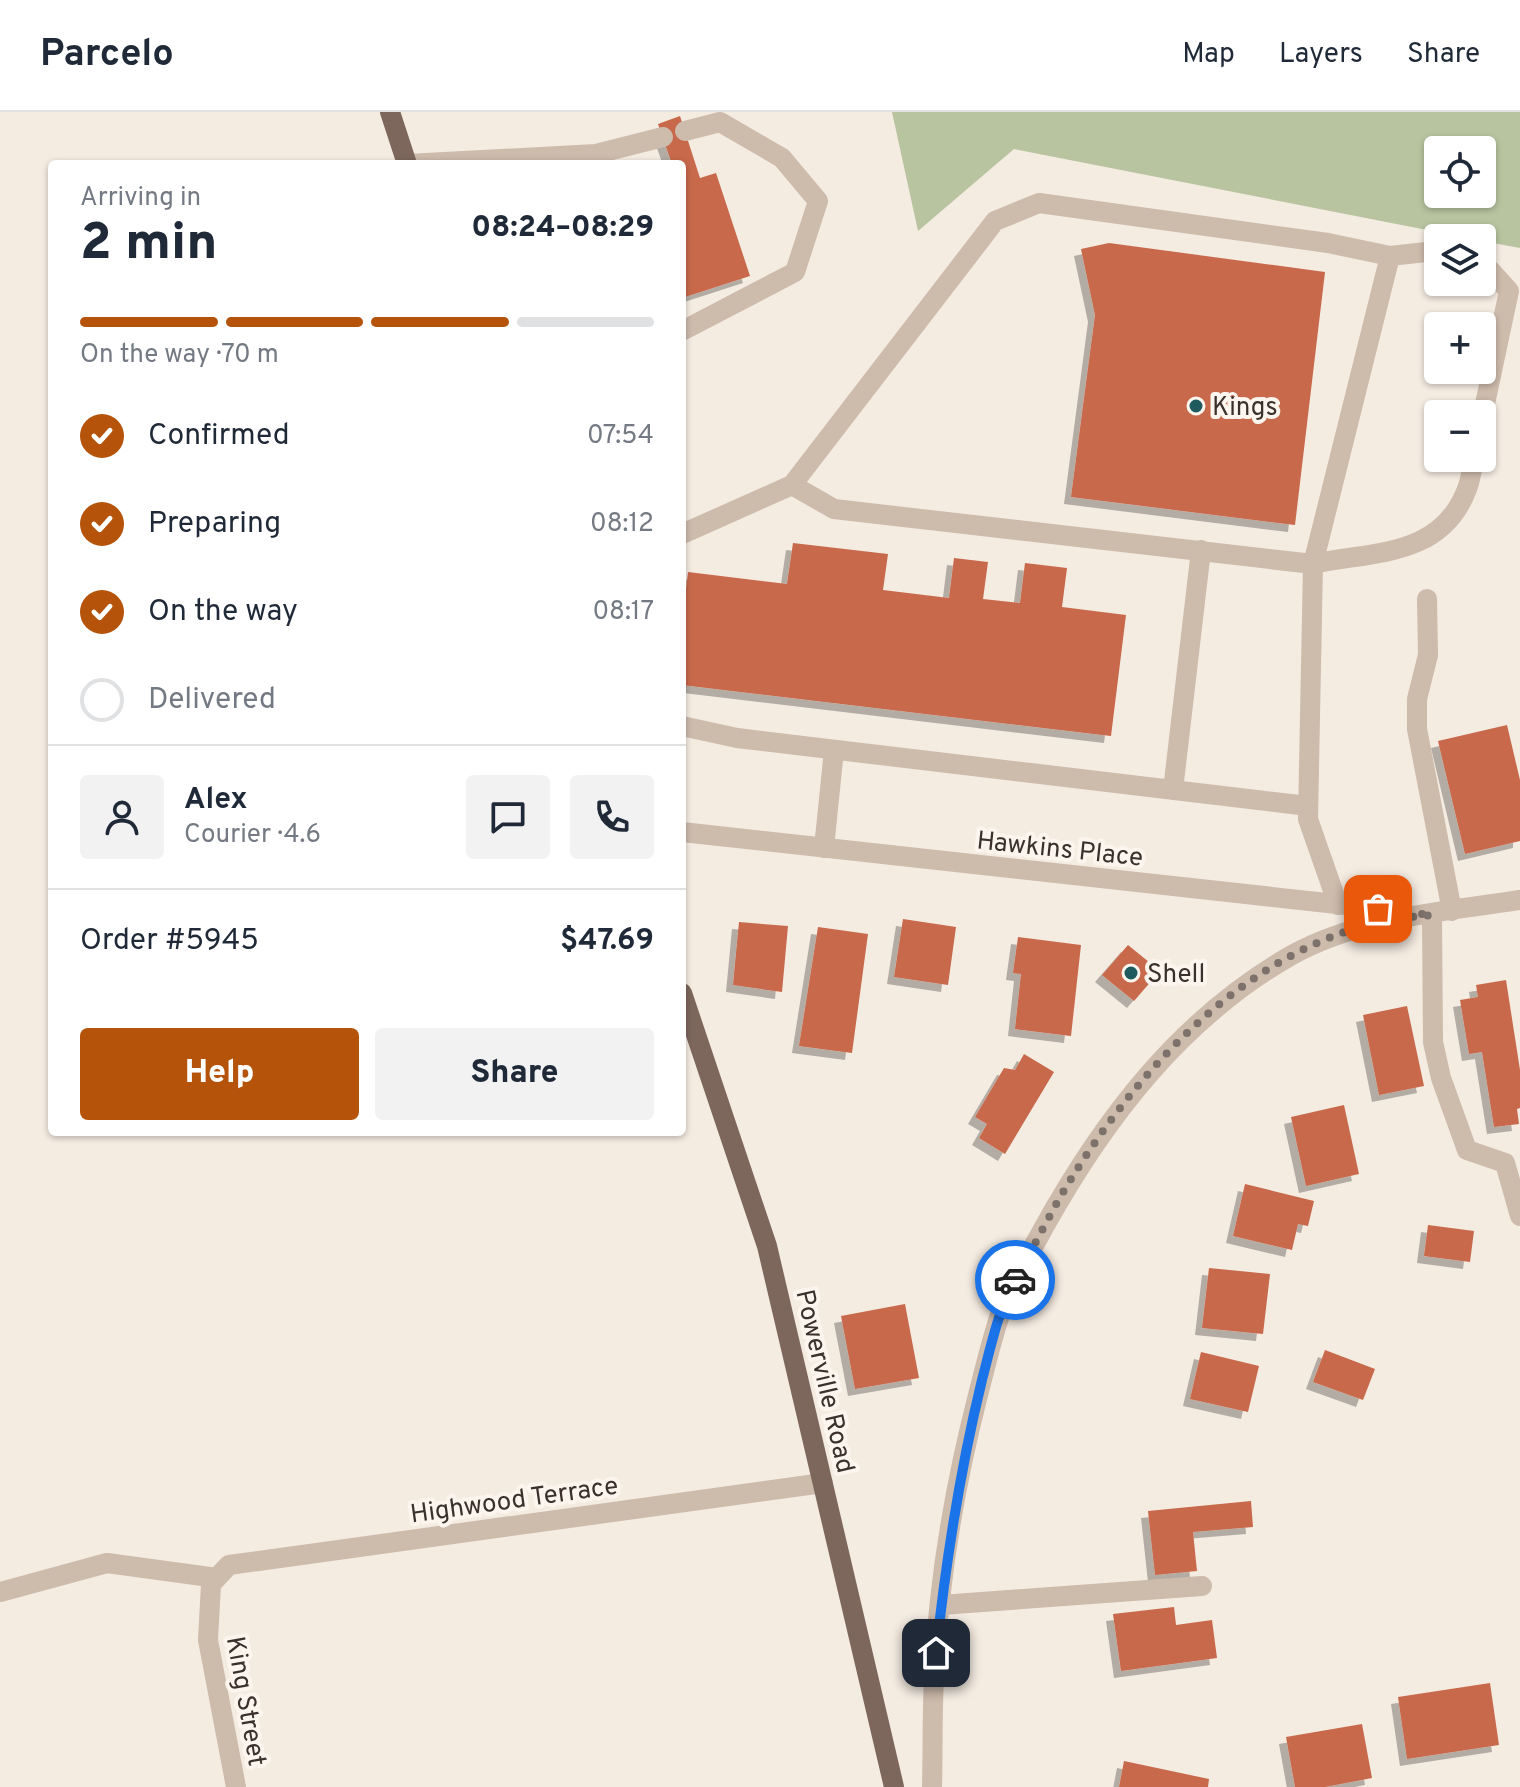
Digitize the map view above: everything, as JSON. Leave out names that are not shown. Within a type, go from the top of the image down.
[{"type":"main road","points":[[390,112],[406,160]]},
{"type":"main road","name":"Powerville Road","points":[[686,1005],[767,1246],[894,1787]]},
{"type":"street","points":[[685,131],[720,122],[782,158],[818,201],[795,272],[686,329]]},
{"type":"street","points":[[483,160],[596,154],[663,137]]},
{"type":"street","points":[[686,528],[792,485],[995,221],[1039,203],[1328,243],[1390,256],[1424,252]]},
{"type":"street","points":[[1338,905],[1308,819],[1313,564],[1390,256]]},
{"type":"street","points":[[1486,400],[1509,291],[1496,277]]},
{"type":"street","points":[[792,485],[834,509],[1313,564],[1391,552],[1425,539],[1448,524],[1467,489],[1471,472]]},
{"type":"street","points":[[1173,790],[1201,550]]},
{"type":"street","points":[[1427,599],[1428,655],[1417,699],[1417,729],[1442,913],[1433,1042],[1441,1078],[1467,1150],[1505,1163],[1520,1216]]},
{"type":"street","points":[[686,727],[737,738],[1308,806]]},
{"type":"street","points":[[824,848],[834,750]]},
{"type":"street","name":"Hawkins Place","points":[[686,832],[1338,905],[1442,913]]},
{"type":"street","points":[[932,1787],[934,1676],[941,1605],[969,1431],[1006,1297],[1070,1180],[1111,1119],[1158,1062],[1211,1010],[1293,955],[1338,935],[1379,922],[1520,900]]},
{"type":"street","name":"Highwood Terrace","points":[[217,1578],[229,1565],[823,1483]]},
{"type":"street","points":[[0,1592],[107,1563],[217,1578]]},
{"type":"street","name":"King Street","points":[[217,1578],[211,1584],[208,1640],[236,1787]]},
{"type":"street","points":[[941,1605],[1202,1586]]},
{"type":"green space","points":[[892,112],[1520,112],[1520,248],[1496,244],[1496,224],[1424,224],[1424,229],[1014,149],[918,231]]},
{"type":"building","points":[[680,116],[700,178],[716,173],[750,276],[686,297],[686,160],[671,160],[658,124]]},
{"type":"building","name":"Kings","points":[[1109,243],[1325,272],[1295,525],[1071,497],[1095,315],[1081,249]]},
{"type":"building","points":[[793,543],[888,554],[883,590],[949,598],[954,558],[988,562],[983,599],[1020,603],[1025,563],[1067,568],[1062,607],[1126,615],[1111,736],[686,685],[688,572],[787,584]]},
{"type":"building","points":[[1507,725],[1520,780],[1520,841],[1465,854],[1438,741]]},
{"type":"building","points":[[903,919],[956,927],[948,985],[894,977]]},
{"type":"building","points":[[739,922],[788,926],[782,992],[733,985]]},
{"type":"building","points":[[818,927],[868,934],[852,1053],[799,1046]]},
{"type":"building","points":[[1018,937],[1081,945],[1071,1036],[1015,1029],[1021,974],[1013,973]]},
{"type":"building","name":"Shell","points":[[1128,945],[1160,971],[1134,1001],[1102,975]]},
{"type":"building","points":[[1506,980],[1520,1070],[1519,1124],[1494,1127],[1482,1052],[1469,1054],[1460,1000],[1478,997],[1476,985]]},
{"type":"building","points":[[1407,1006],[1424,1086],[1379,1095],[1363,1015]]},
{"type":"building","points":[[1024,1054],[1054,1072],[1005,1154],[979,1138],[987,1124],[975,1117],[1004,1068],[1015,1070]]},
{"type":"building","points":[[1344,1105],[1359,1174],[1306,1186],[1291,1117]]},
{"type":"building","points":[[1245,1184],[1314,1201],[1308,1226],[1298,1224],[1292,1250],[1233,1236]]},
{"type":"building","points":[[1428,1225],[1474,1231],[1470,1262],[1424,1256]]},
{"type":"building","points":[[1209,1268],[1270,1274],[1263,1334],[1202,1328]]},
{"type":"building","points":[[905,1304],[919,1378],[855,1389],[841,1316]]},
{"type":"building","points":[[1325,1350],[1375,1369],[1363,1400],[1313,1382]]},
{"type":"building","points":[[1201,1352],[1259,1366],[1248,1412],[1190,1399]]},
{"type":"building","points":[[1251,1501],[1253,1527],[1193,1532],[1197,1571],[1155,1575],[1148,1511]]},
{"type":"building","points":[[1174,1607],[1176,1625],[1212,1620],[1217,1658],[1121,1671],[1113,1614]]},
{"type":"building","points":[[1490,1683],[1499,1745],[1407,1759],[1398,1697]]},
{"type":"building","points":[[1362,1724],[1372,1778],[1325,1787],[1295,1787],[1286,1737]]},
{"type":"building","points":[[1124,1761],[1209,1779],[1208,1787],[1119,1787]]},
{"type":"way so far","points":[[1015,1280],[1070,1180],[1111,1119],[1158,1062],[1211,1010],[1293,955],[1338,935],[1379,922],[1432,915],[1378,909]]},
{"type":"place","name":"Kings","points":[[1196,406]]},
{"type":"place","name":"Shell","points":[[1131,973]]},
{"type":"route","points":[[936,1653],[947,1553],[969,1431],[994,1336],[1006,1297],[1015,1280]]}]
